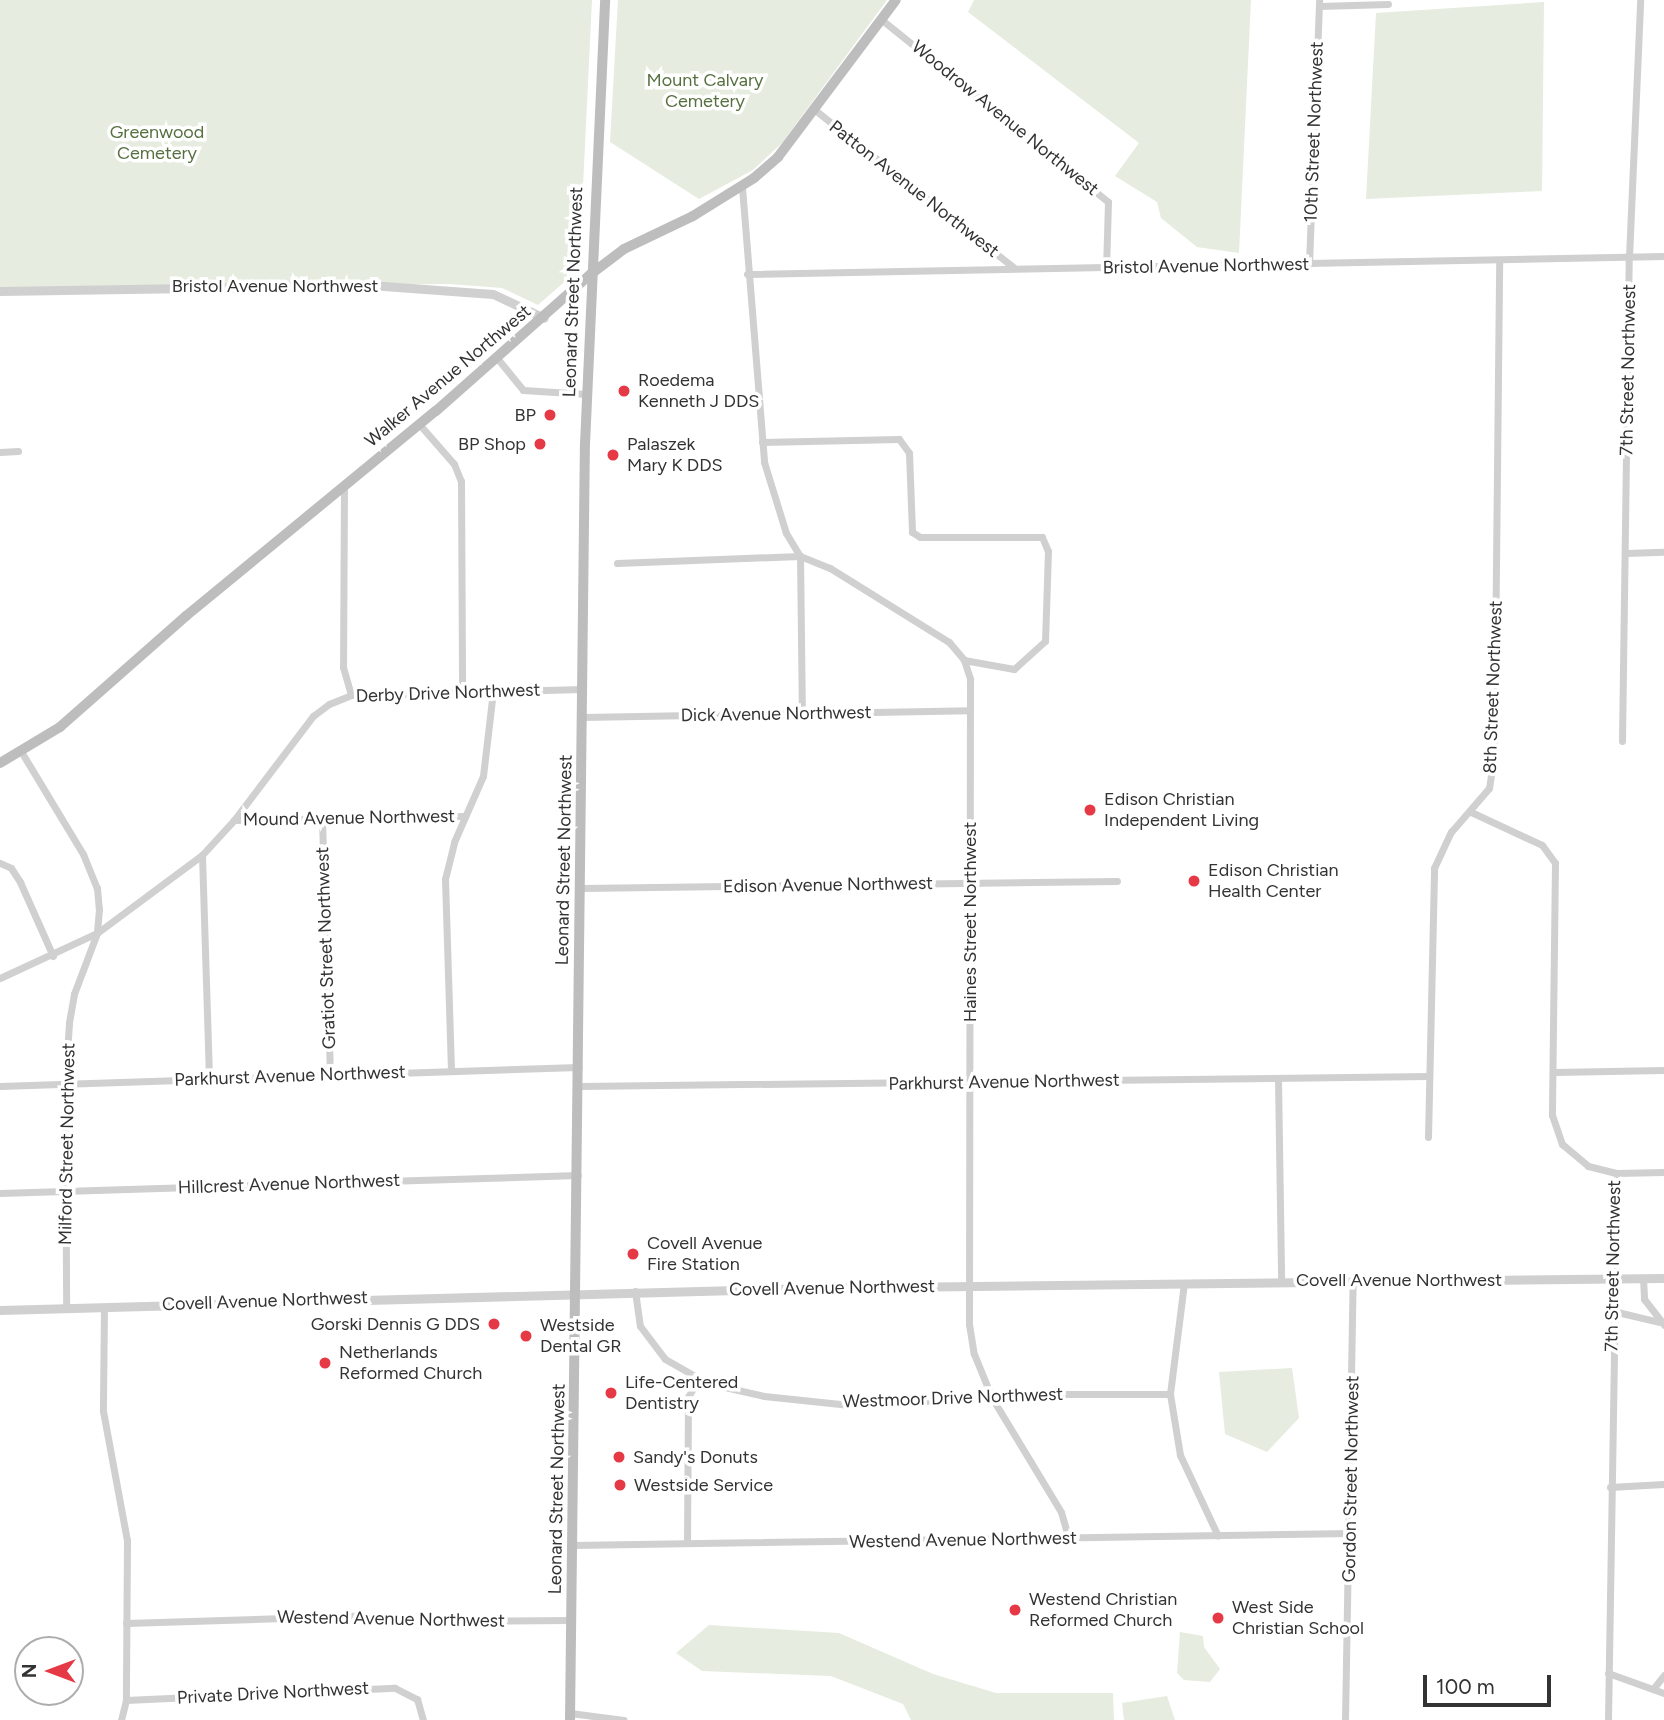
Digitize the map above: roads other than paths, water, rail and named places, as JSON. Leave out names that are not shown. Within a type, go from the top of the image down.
[{"type":"main road","name":"Leonard Street Northwest","points":[[570,1717],[578,1293],[586,394],[605,0]]},
{"type":"main road","name":"Walker Avenue Northwest","points":[[0,764],[22,753],[60,727],[544,318],[591,274],[624,249],[742,187],[778,157],[896,0]]},
{"type":"street","name":"7th Street Northwest","points":[[1622,741],[1629,257],[1640,0]]},
{"type":"street","points":[[1319,3],[1388,4]]},
{"type":"street","name":"10th Street Northwest","points":[[1309,264],[1319,3]]},
{"type":"street","name":"Woodrow Avenue Northwest","points":[[882,20],[1108,202],[1106,268]]},
{"type":"street","name":"Patton Avenue Northwest","points":[[815,110],[1014,268]]},
{"type":"street","points":[[742,187],[762,442],[769,481],[786,533],[800,556],[802,713]]},
{"type":"street","name":"Bristol Avenue Northwest","points":[[747,274],[1664,256]]},
{"type":"street","name":"8th Street Northwest","points":[[1428,1137],[1434,868],[1451,832],[1489,788],[1494,757],[1499,260]]},
{"type":"street","name":"Bristol Avenue Northwest","points":[[0,291],[377,285],[492,294],[544,318]]},
{"type":"street","points":[[497,358],[523,390],[586,394]]},
{"type":"street","points":[[419,424],[454,464],[461,481],[462,691]]},
{"type":"street","points":[[618,563],[800,556],[830,568],[949,642],[964,660],[1014,669],[1040,649],[1048,615],[1048,551],[1042,537],[920,537],[912,532],[909,453],[898,439],[762,442]]},
{"type":"street","points":[[0,452],[18,451]]},
{"type":"street","points":[[344,485],[343,667],[351,695]]},
{"type":"street","points":[[1626,553],[1664,552]]},
{"type":"street","name":"Haines Street Northwest","points":[[964,660],[970,679],[971,882],[967,1285],[974,1354],[992,1398],[1061,1512],[1069,1540]]},
{"type":"street","name":"Derby Drive Northwest","points":[[0,978],[97,933],[202,855],[234,820],[313,716],[351,695],[584,690]]},
{"type":"street","points":[[451,1070],[445,879],[464,816],[483,776],[492,691]]},
{"type":"street","name":"Dick Avenue Northwest","points":[[583,717],[970,710]]},
{"type":"street","name":"Milford Street Northwest","points":[[22,753],[91,871],[97,888],[97,933],[74,994],[65,1084],[66,1308]]},
{"type":"street","name":"7th Street Northwest","points":[[1471,812],[1542,845],[1555,863],[1552,1115],[1562,1144],[1588,1166],[1617,1173],[1608,1720]]},
{"type":"street","name":"Mound Avenue Northwest","points":[[234,820],[464,816]]},
{"type":"street","name":"Gratiot Street Northwest","points":[[322,820],[330,1075]]},
{"type":"street","points":[[202,855],[209,1078]]},
{"type":"street","points":[[0,863],[11,868],[20,882],[52,956]]},
{"type":"street","name":"Edison Avenue Northwest","points":[[582,888],[1117,881]]},
{"type":"street","name":"Parkhurst Avenue Northwest","points":[[0,1086],[580,1067]]},
{"type":"street","points":[[1554,1072],[1664,1070]]},
{"type":"street","name":"Parkhurst Avenue Northwest","points":[[580,1086],[1429,1076]]},
{"type":"street","points":[[1278,1079],[1281,1281]]},
{"type":"street","points":[[1617,1173],[1664,1172]]},
{"type":"street","name":"Hillcrest Avenue Northwest","points":[[0,1193],[579,1175]]},
{"type":"street","points":[[1643,1278],[1644,1300],[1662,1324]]},
{"type":"street","name":"Covell Avenue Northwest","points":[[0,1310],[967,1285],[1664,1278]]},
{"type":"street","name":"Gordon Street Northwest","points":[[1345,1720],[1352,1534],[1353,1281]]},
{"type":"street","points":[[1184,1283],[1170,1394],[1180,1455],[1218,1536]]},
{"type":"street","name":"Westmoor Drive Northwest","points":[[635,1292],[636,1313],[645,1336],[665,1359],[698,1380],[764,1396],[850,1405],[992,1398],[1170,1394]]},
{"type":"street","points":[[104,1307],[103,1411],[125,1517],[126,1700],[121,1720]]},
{"type":"street","points":[[1613,1311],[1662,1324]]},
{"type":"street","points":[[687,1543],[688,1397],[698,1380]]},
{"type":"street","points":[[1610,1487],[1664,1484]]},
{"type":"street","name":"Westend Avenue Northwest","points":[[573,1545],[1352,1534]]},
{"type":"street","name":"Westend Avenue Northwest","points":[[126,1623],[354,1615],[431,1621],[571,1620]]},
{"type":"street","points":[[1608,1673],[1664,1693]]},
{"type":"street","points":[[1653,1689],[1664,1675]]},
{"type":"street","name":"Private Drive Northwest","points":[[126,1700],[395,1688],[417,1699],[423,1720]]},
{"type":"street","points":[[570,1717],[624,1720]]},
{"type":"place","name":"Roedema Kenneth J DDS","points":[[624,391]]},
{"type":"place","name":"BP","points":[[550,415]]},
{"type":"place","name":"BP Shop","points":[[540,444]]},
{"type":"place","name":"Palaszek Mary K DDS","points":[[613,455]]},
{"type":"place","name":"Edison Christian Independent Living","points":[[1090,810]]},
{"type":"place","name":"Edison Christian Health Center","points":[[1194,881]]},
{"type":"place","name":"Covell Avenue Fire Station","points":[[633,1254]]},
{"type":"place","name":"Gorski Dennis G DDS","points":[[494,1324]]},
{"type":"place","name":"Westside Dental GR","points":[[526,1336]]},
{"type":"place","name":"Netherlands Reformed Church","points":[[325,1363]]},
{"type":"place","name":"Life-Centered Dentistry","points":[[611,1393]]},
{"type":"place","name":"Sandy's Donuts","points":[[619,1457]]},
{"type":"place","name":"Westside Service","points":[[620,1485]]},
{"type":"place","name":"Westend Christian Reformed Church","points":[[1015,1610]]},
{"type":"place","name":"West Side Christian School","points":[[1218,1618]]},
{"type":"park label","name":"Mount Calvary Cemetery","points":[[705,91]]},
{"type":"park label","name":"Greenwood Cemetery","points":[[157,143]]}]
